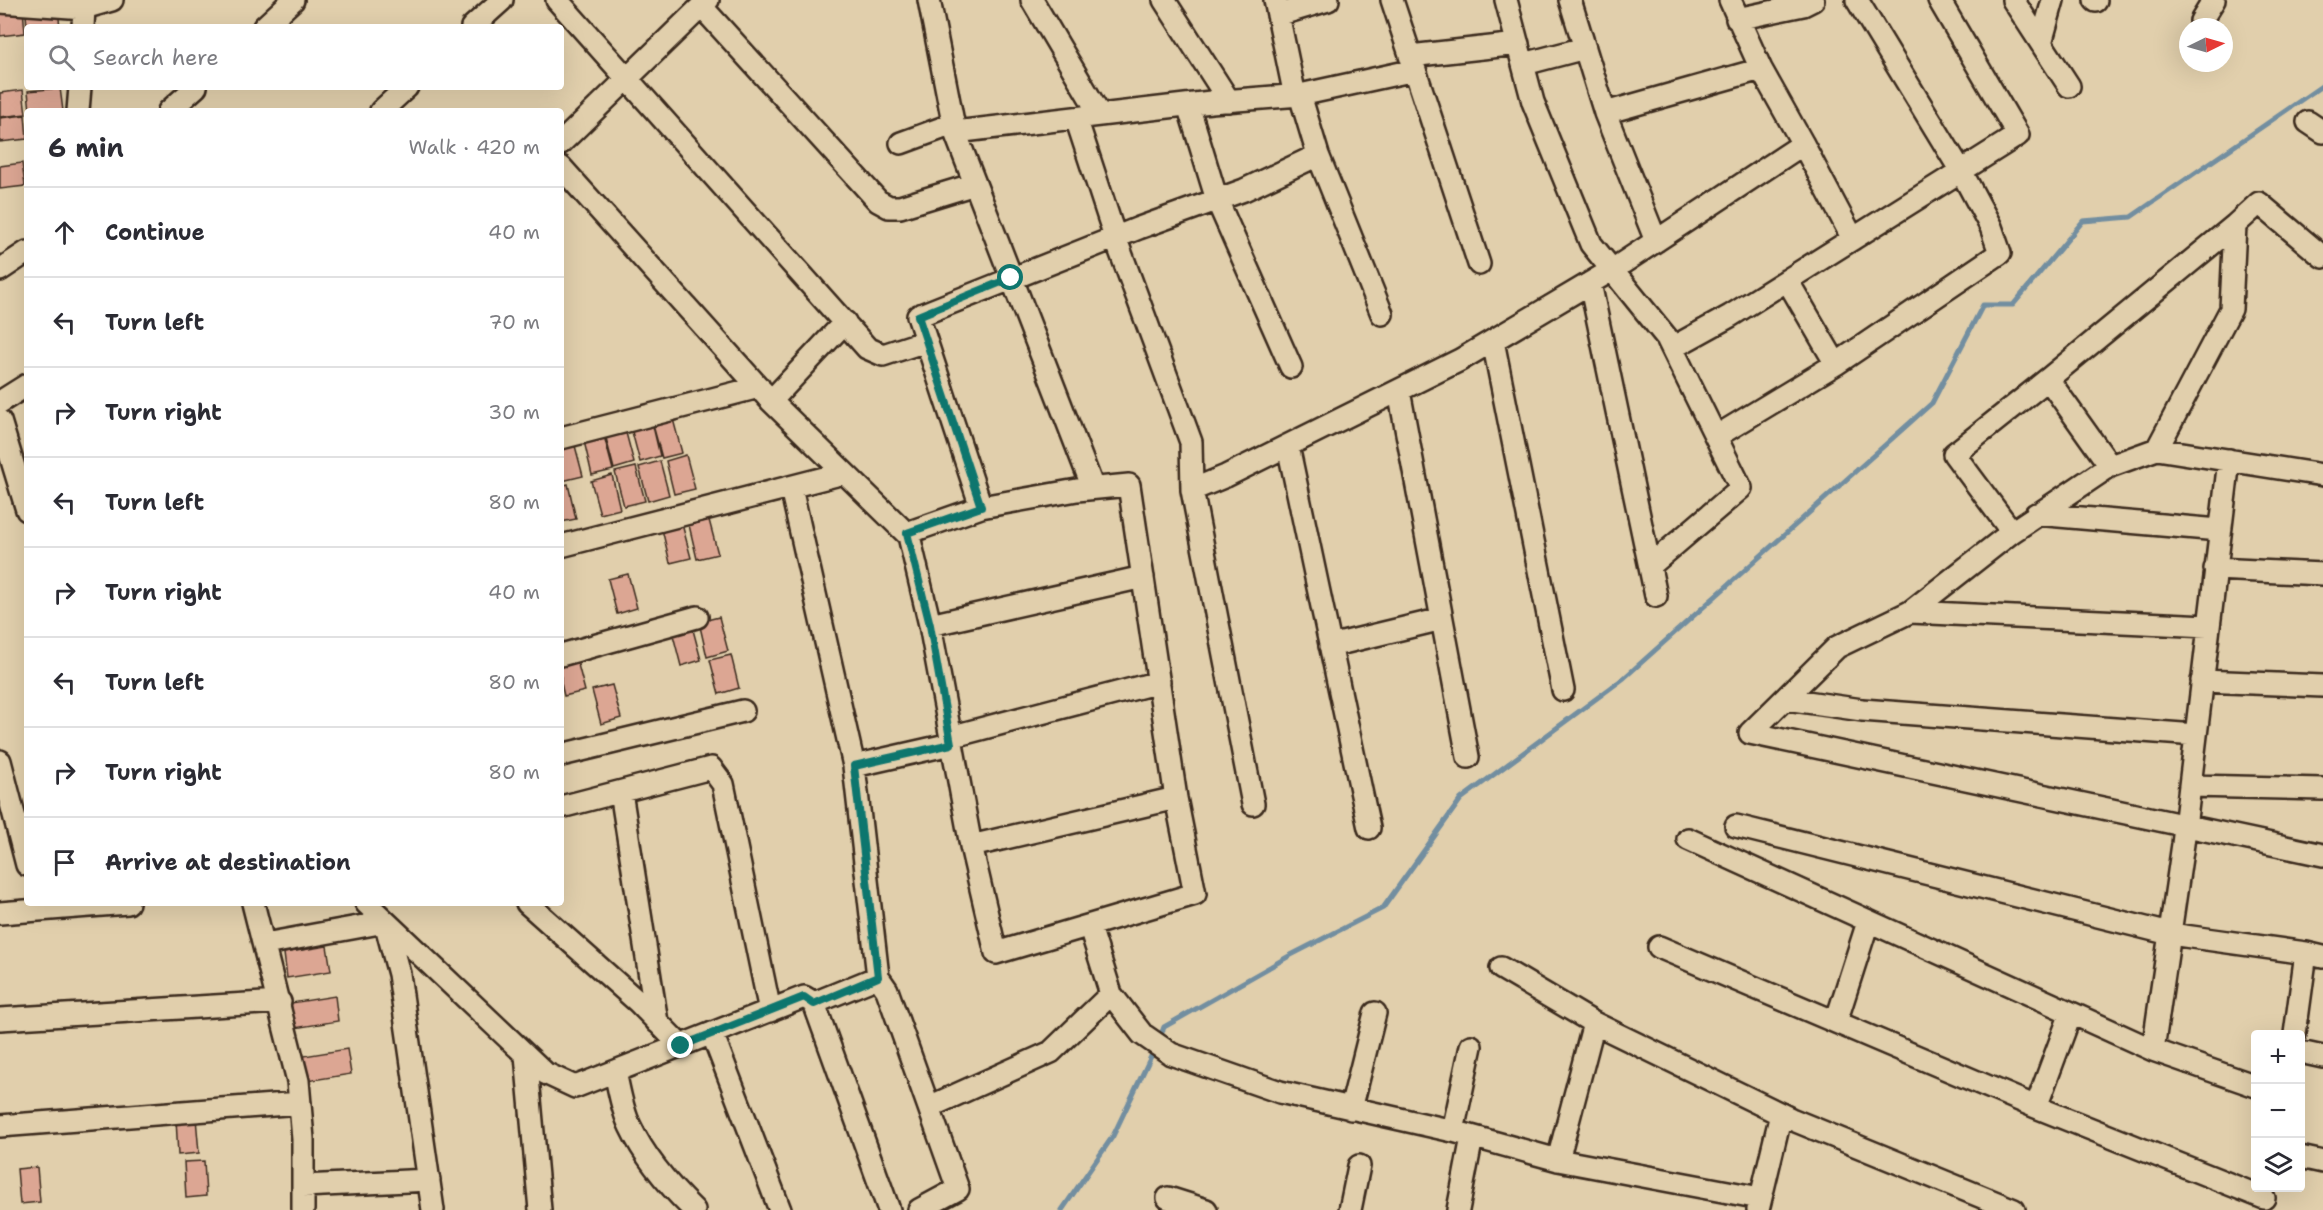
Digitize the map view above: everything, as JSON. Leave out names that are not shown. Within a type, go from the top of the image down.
[{"type":"street","points":[[0,2],[84,17],[112,0]]},
{"type":"street","points":[[267,24],[293,0]]},
{"type":"street","points":[[475,24],[502,0]]},
{"type":"street","points":[[557,0],[867,348],[878,354],[889,353],[926,341]]},
{"type":"street","points":[[929,0],[954,128],[1093,488]]},
{"type":"street","points":[[1032,0],[1100,115]]},
{"type":"street","points":[[1164,0],[1229,101]]},
{"type":"street","points":[[1328,0],[1277,7],[1297,96],[1318,155],[1382,314]]},
{"type":"street","points":[[1392,0],[1479,264]]},
{"type":"street","points":[[1506,0],[1533,102],[1591,244],[1672,348],[1741,488],[1650,566]]},
{"type":"street","points":[[1570,0],[1605,113],[1656,241]]},
{"type":"street","points":[[1813,0],[1803,6],[1733,10],[1761,69],[1853,238]]},
{"type":"street","points":[[1717,436],[1836,364],[2000,253],[1991,227],[1961,171],[1857,0]]},
{"type":"street","points":[[1672,348],[1787,280],[2018,135],[1939,0]]},
{"type":"street","points":[[2013,0],[2069,86]]},
{"type":"street","points":[[2041,43],[2053,0]]},
{"type":"street","points":[[2203,18],[2214,0]]},
{"type":"street","points":[[564,140],[704,3],[878,201],[889,207],[900,207],[975,184]]},
{"type":"street","points":[[901,143],[954,128],[1297,96],[1412,63],[1518,44]]},
{"type":"street","points":[[1524,64],[1585,48]]},
{"type":"street","points":[[1605,113],[1761,69]]},
{"type":"street","points":[[78,108],[80,90]]},
{"type":"street","points":[[172,108],[193,90]]},
{"type":"street","points":[[384,108],[404,90]]},
{"type":"street","points":[[1188,105],[1217,200],[1291,367]]},
{"type":"street","points":[[1076,118],[1115,237],[1191,442],[1192,490],[1253,804]]},
{"type":"street","points":[[1192,490],[1288,446],[1493,341],[1612,270],[1803,144]]},
{"type":"street","points":[[981,507],[918,316],[1115,237],[1244,190],[1318,155]]},
{"type":"street","points":[[564,170],[765,394],[907,533],[930,625],[971,846],[996,954],[1195,894],[1176,798],[1129,485],[1093,488],[981,507],[907,533]]},
{"type":"street","points":[[2012,532],[1954,454],[2048,379],[2259,203],[2323,257]]},
{"type":"street","points":[[2157,449],[2231,309],[2235,225]]},
{"type":"street","points":[[0,270],[24,254]]},
{"type":"street","points":[[1787,280],[1836,364]]},
{"type":"street","points":[[1590,283],[1656,596]]},
{"type":"street","points":[[564,437],[765,394],[845,322]]},
{"type":"street","points":[[1493,341],[1563,690]]},
{"type":"street","points":[[2048,379],[2110,466]]},
{"type":"street","points":[[0,402],[24,387]]},
{"type":"street","points":[[1399,391],[1468,757]]},
{"type":"street","points":[[0,421],[24,500]]},
{"type":"street","points":[[1288,446],[1369,828]]},
{"type":"street","points":[[2323,475],[2157,449],[2110,466],[2036,514],[1910,612],[1837,646],[1750,733],[2323,855]]},
{"type":"street","points":[[2153,1050],[2185,827],[2229,460]]},
{"type":"street","points":[[564,545],[844,473]]},
{"type":"street","points":[[791,488],[854,766],[878,977],[887,990],[958,1189],[919,1210]]},
{"type":"street","points":[[2036,514],[2219,530]]},
{"type":"street","points":[[2215,569],[2323,574]]},
{"type":"street","points":[[930,625],[1143,577]]},
{"type":"street","points":[[1910,612],[2208,626]]},
{"type":"street","points":[[564,654],[697,617]]},
{"type":"street","points":[[1330,646],[1442,619]]},
{"type":"street","points":[[2202,681],[2323,686]]},
{"type":"street","points":[[854,766],[1159,682]]},
{"type":"street","points":[[1786,699],[1862,710],[2196,735]]},
{"type":"street","points":[[564,754],[743,711]]},
{"type":"street","points":[[0,761],[24,853]]},
{"type":"street","points":[[564,806],[711,768],[723,784],[770,1011]]},
{"type":"street","points":[[2190,786],[2323,789]]},
{"type":"street","points":[[621,792],[657,1022]]},
{"type":"street","points":[[971,846],[1176,798]]},
{"type":"street","points":[[1736,826],[2170,934],[2315,955],[2296,1030]]},
{"type":"street","points":[[1688,839],[2153,1050],[2251,1084]]},
{"type":"street","points":[[0,913],[60,906]]},
{"type":"street","points":[[254,906],[298,1082],[303,1210]]},
{"type":"street","points":[[369,906],[546,1073],[575,1088],[804,997],[814,1004],[889,1210]]},
{"type":"street","points":[[530,906],[681,1046]]},
{"type":"street","points":[[265,944],[385,922]]},
{"type":"street","points":[[385,922],[399,974],[433,1210]]},
{"type":"street","points":[[1836,1022],[1868,922]]},
{"type":"street","points":[[1090,927],[1111,994],[1142,1034],[1171,1054],[1245,1082],[1463,1134],[1558,1160],[1759,1204],[1781,1114]]},
{"type":"street","points":[[1659,947],[2036,1107],[2264,1199]]},
{"type":"street","points":[[1501,968],[1594,1023],[1781,1114],[2013,1210]]},
{"type":"street","points":[[814,1004],[878,977]]},
{"type":"street","points":[[929,1107],[1051,1052],[1111,994]]},
{"type":"street","points":[[0,1019],[279,1002]]},
{"type":"street","points":[[1351,1109],[1375,1012]]},
{"type":"street","points":[[2036,1107],[2071,1013]]},
{"type":"street","points":[[1558,1160],[1594,1023]]},
{"type":"street","points":[[712,1033],[780,1210]]},
{"type":"street","points":[[1458,1210],[1471,1046]]},
{"type":"street","points":[[2305,1053],[2323,1057]]},
{"type":"street","points":[[526,1055],[540,1210]]},
{"type":"street","points":[[615,1072],[628,1124],[647,1156],[673,1189],[694,1210]]},
{"type":"street","points":[[0,1126],[300,1103]]},
{"type":"street","points":[[2305,1158],[2323,1162]]},
{"type":"street","points":[[1350,1210],[1359,1166]]},
{"type":"street","points":[[303,1186],[429,1180]]},
{"type":"street","points":[[1168,1198],[1206,1210]]},
{"type":"building","points":[[23,9],[24,33],[0,36],[0,12]]},
{"type":"building","points":[[58,10],[60,24],[27,24],[26,14]]},
{"type":"building","points":[[23,90],[24,114],[0,117],[0,93]]},
{"type":"building","points":[[60,90],[63,108],[30,108],[28,91]]},
{"type":"building","points":[[24,115],[24,139],[0,142],[0,118]]},
{"type":"building","points":[[22,163],[24,186],[0,189],[0,166]]},
{"type":"building","points":[[673,419],[682,453],[662,458],[653,425]]},
{"type":"building","points":[[652,422],[660,456],[640,462],[631,428]]},
{"type":"building","points":[[625,429],[634,463],[614,469],[605,434]]},
{"type":"building","points":[[604,436],[613,470],[592,475],[584,441]]},
{"type":"building","points":[[574,442],[583,476],[564,481],[564,445]]},
{"type":"building","points":[[686,455],[695,489],[674,494],[666,461]]},
{"type":"building","points":[[660,461],[669,495],[648,501],[639,467]]},
{"type":"building","points":[[636,467],[645,501],[624,506],[615,472]]},
{"type":"building","points":[[612,475],[620,509],[600,514],[591,481]]},
{"type":"building","points":[[568,484],[576,519],[564,521],[564,485]]},
{"type":"building","points":[[709,520],[718,554],[697,559],[689,525]]},
{"type":"building","points":[[682,524],[691,558],[670,563],[662,529]]},
{"type":"building","points":[[628,574],[637,608],[617,614],[608,579]]},
{"type":"building","points":[[719,617],[728,651],[707,657],[699,622]]},
{"type":"building","points":[[692,626],[701,660],[681,666],[672,631]]},
{"type":"building","points":[[731,655],[739,688],[719,694],[710,660]]},
{"type":"building","points":[[576,657],[585,691],[564,696],[564,660]]},
{"type":"building","points":[[612,685],[621,718],[601,724],[592,690]]},
{"type":"building","points":[[327,946],[331,971],[287,978],[284,953]]},
{"type":"building","points":[[335,996],[338,1021],[295,1028],[291,1003]]},
{"type":"building","points":[[347,1049],[351,1074],[307,1081],[304,1056]]},
{"type":"building","points":[[196,1118],[199,1153],[178,1155],[176,1119]]},
{"type":"building","points":[[204,1161],[206,1196],[186,1198],[184,1162]]},
{"type":"building","points":[[37,1167],[40,1202],[20,1204],[17,1169]]},
{"type":"waterway","points":[[1159,1040],[1164,1027],[1291,955],[1383,908],[1461,799],[1624,678],[1932,403],[1983,305],[2013,305],[2083,221],[2131,217],[2323,85]]},
{"type":"waterway","points":[[1062,1210],[1113,1136],[1155,1048]]},
{"type":"route","points":[[681,1046],[804,997],[814,1004],[878,977],[854,766],[951,744],[930,625],[907,533],[981,507],[918,316],[1011,278]]}]
